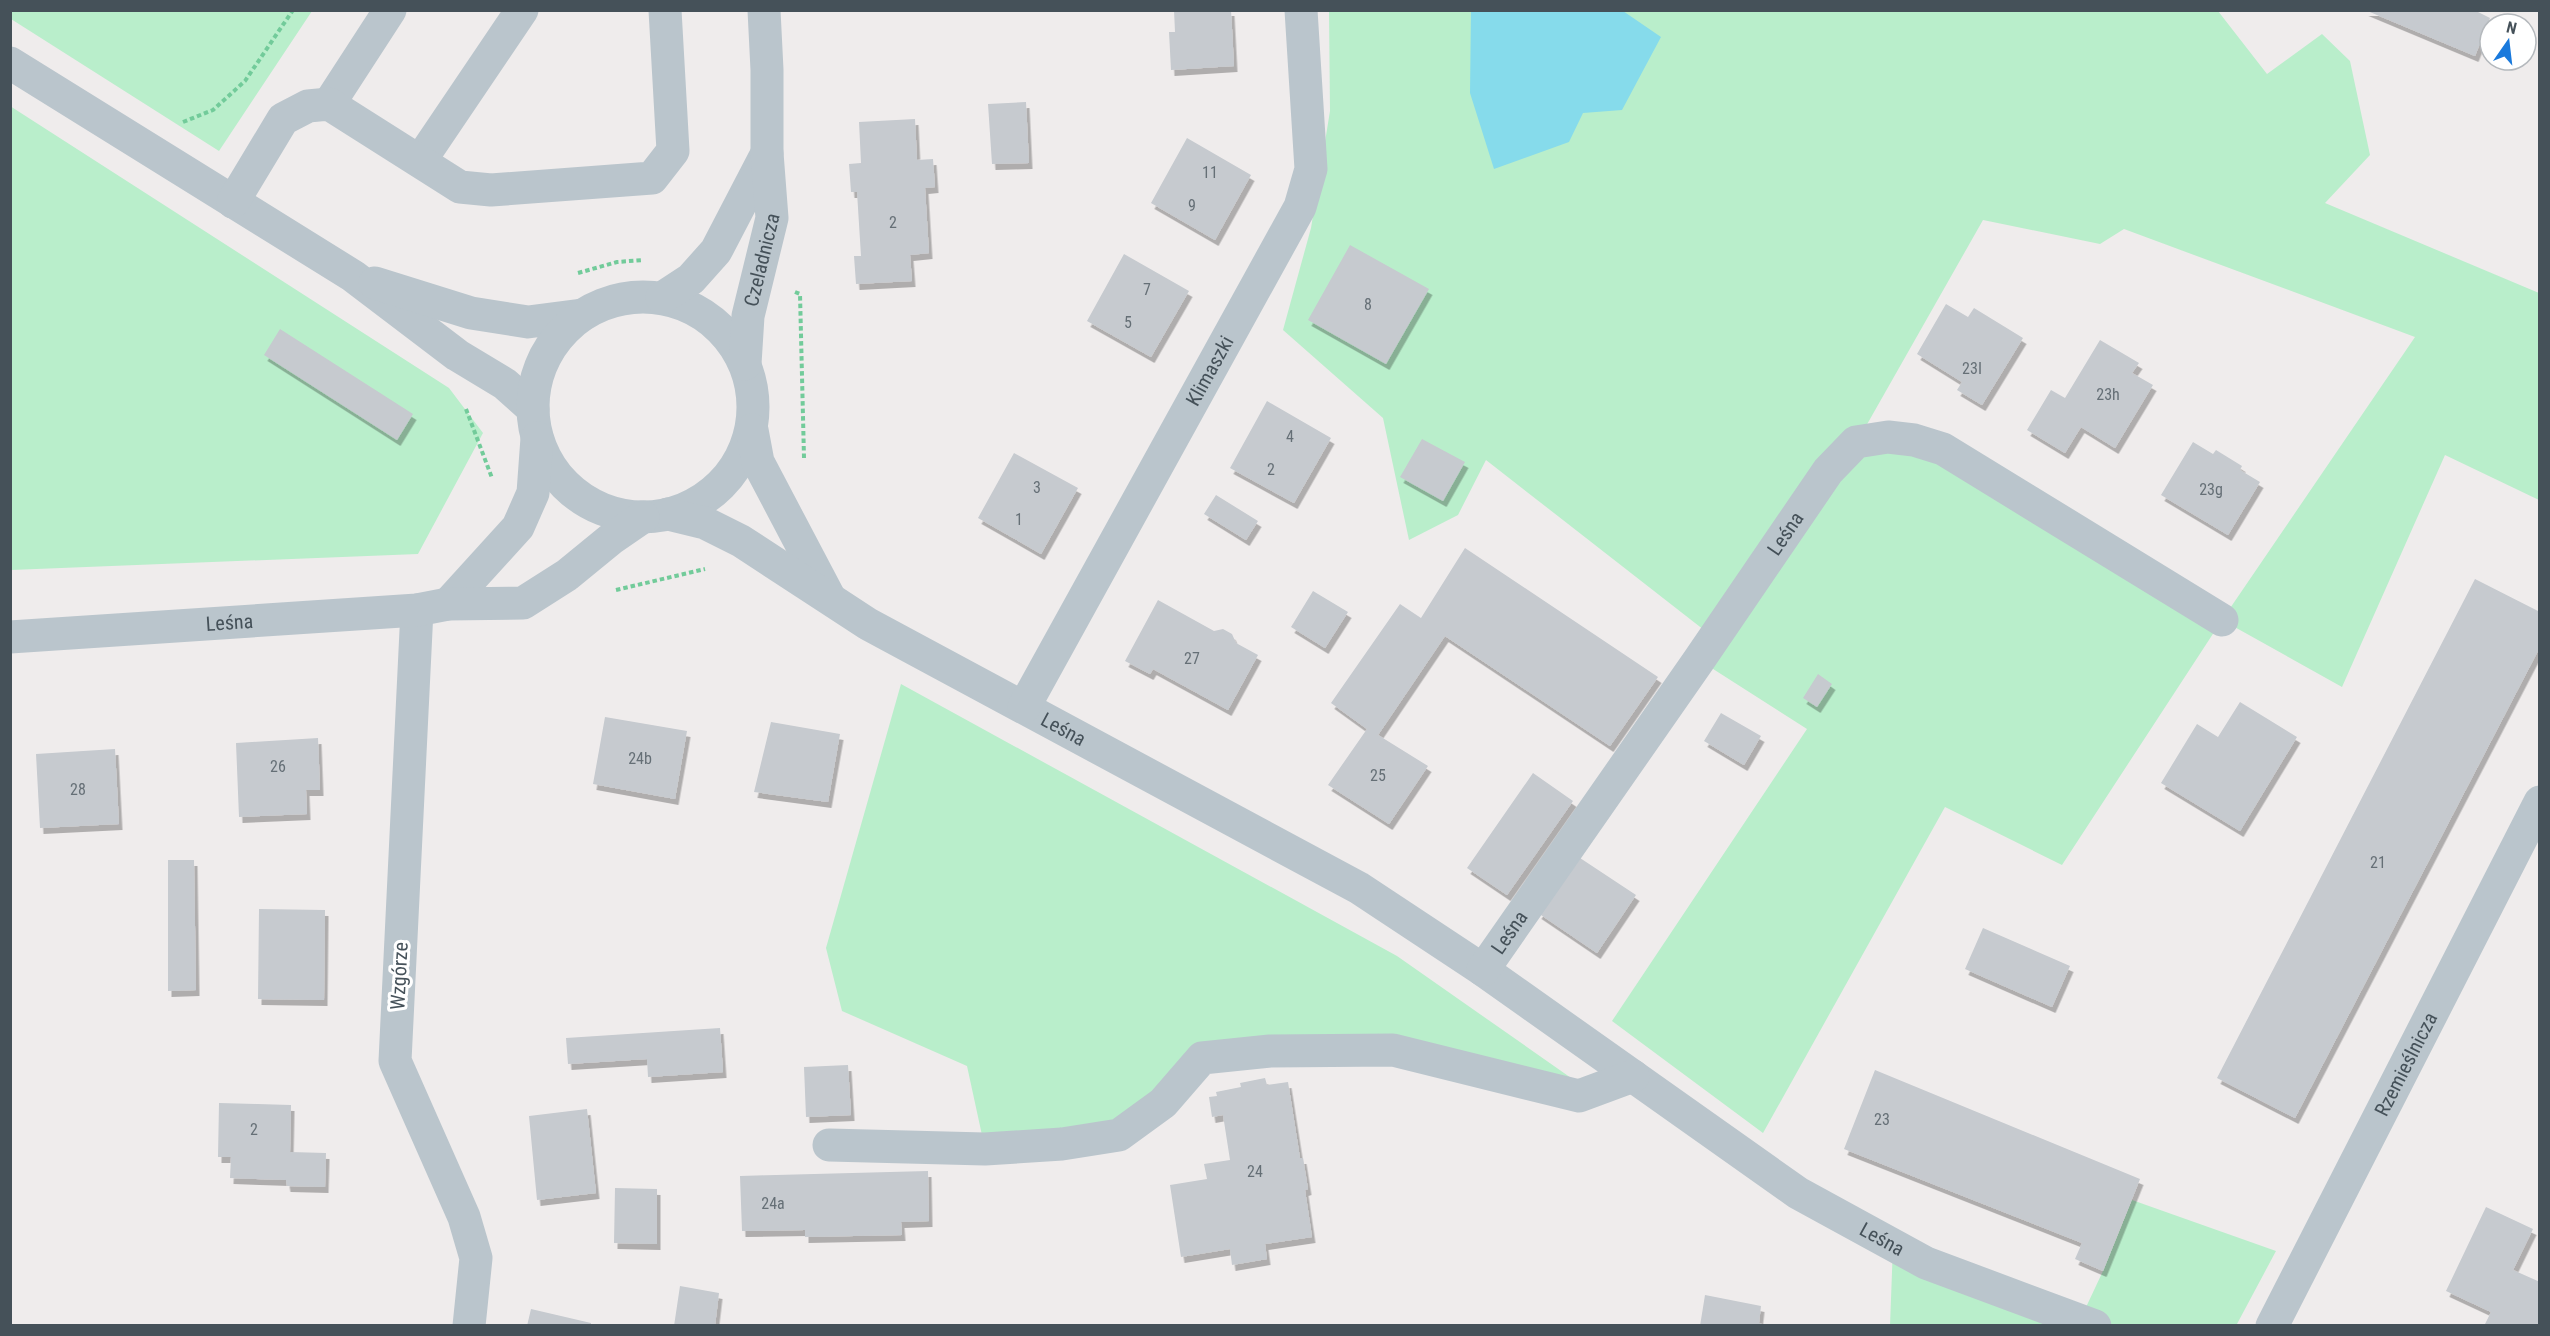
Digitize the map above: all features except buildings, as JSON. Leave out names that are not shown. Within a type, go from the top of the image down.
[{"type":"street","points":[[329,104],[390,10]]},
{"type":"street","points":[[420,161],[522,10]]},
{"type":"street","points":[[233,202],[283,119],[308,105],[329,104],[460,187],[491,190],[652,178],[674,151],[665,10]]},
{"type":"street","name":"Czeladnicza","points":[[745,364],[748,316],[772,218],[767,153],[764,10]]},
{"type":"street","name":"Klimaszki","points":[[1024,707],[1300,207],[1311,169],[1302,10]]},
{"type":"street","points":[[10,63],[353,276],[456,355],[505,384],[535,423],[548,463],[566,485],[588,502],[615,513],[655,515],[697,503],[720,486],[740,461],[752,430],[754,397],[745,364],[728,336],[709,318],[687,305],[662,298],[634,297],[608,302],[582,315],[561,333],[546,356],[536,381],[535,423],[533,493],[518,527],[433,607]]},
{"type":"street","name":"Czeladnicza","points":[[662,298],[691,279],[716,251],[767,153]]},
{"type":"street","points":[[353,276],[471,313],[528,322],[582,315]]},
{"type":"street","name":"Leśna","points":[[752,430],[758,462],[829,596]]},
{"type":"street","name":"Leśna","points":[[1483,970],[1828,471],[1856,442],[1888,437],[1943,448],[2222,620]]},
{"type":"street","name":"Leśna","points":[[10,637],[433,607],[523,603],[567,575],[611,539],[655,515],[705,523],[741,541],[829,596],[868,624],[1359,888],[1483,970],[1798,1193],[1926,1263],[2095,1326]]},
{"type":"street","name":"Wzgórze","points":[[433,607],[395,1062],[464,1217],[476,1258],[469,1326]]},
{"type":"street","name":"Rzemieślnicza","points":[[2272,1326],[2540,802]]},
{"type":"street","points":[[828,1145],[985,1149],[1062,1144],[1119,1135],[1163,1103],[1202,1058],[1270,1051],[1393,1050],[1579,1096],[1633,1076]]},
{"type":"path","points":[[179,123],[213,110],[245,81],[292,10]]},
{"type":"path","points":[[800,294],[804,459]]},
{"type":"path","points":[[463,401],[494,484]]},
{"type":"path","points":[[611,591],[713,567]]},
{"type":"green space","points":[[10,11],[312,11],[219,151],[11,19]]},
{"type":"green space","points":[[1329,11],[2218,11],[2267,74],[2322,34],[2350,61],[2370,155],[2325,203],[2539,293],[2539,500],[2445,455],[2342,687],[2222,620],[2062,865],[1945,807],[1763,1133],[1612,1021],[1807,729],[1699,660],[1713,637],[1486,460],[1458,515],[1409,540],[1383,418],[1283,330],[1311,228],[1330,111]],"holes":[[[1983,220],[2100,244],[2124,229],[2415,337],[2222,620],[1914,440],[1857,442]]]},
{"type":"green space","points":[[10,106],[449,388],[483,433],[418,554],[11,570]]},
{"type":"green space","points":[[901,684],[1397,956],[1584,1087],[1393,1050],[1202,1058],[1119,1135],[985,1149],[967,1066],[842,1011],[826,948]]},
{"type":"green space","points":[[2132,1200],[2276,1251],[2237,1324],[1890,1326],[1893,1245],[2080,1320]]},
{"type":"water","points":[[1471,11],[1623,11],[1661,37],[1622,110],[1583,113],[1569,142],[1494,169],[1470,93]]}]
